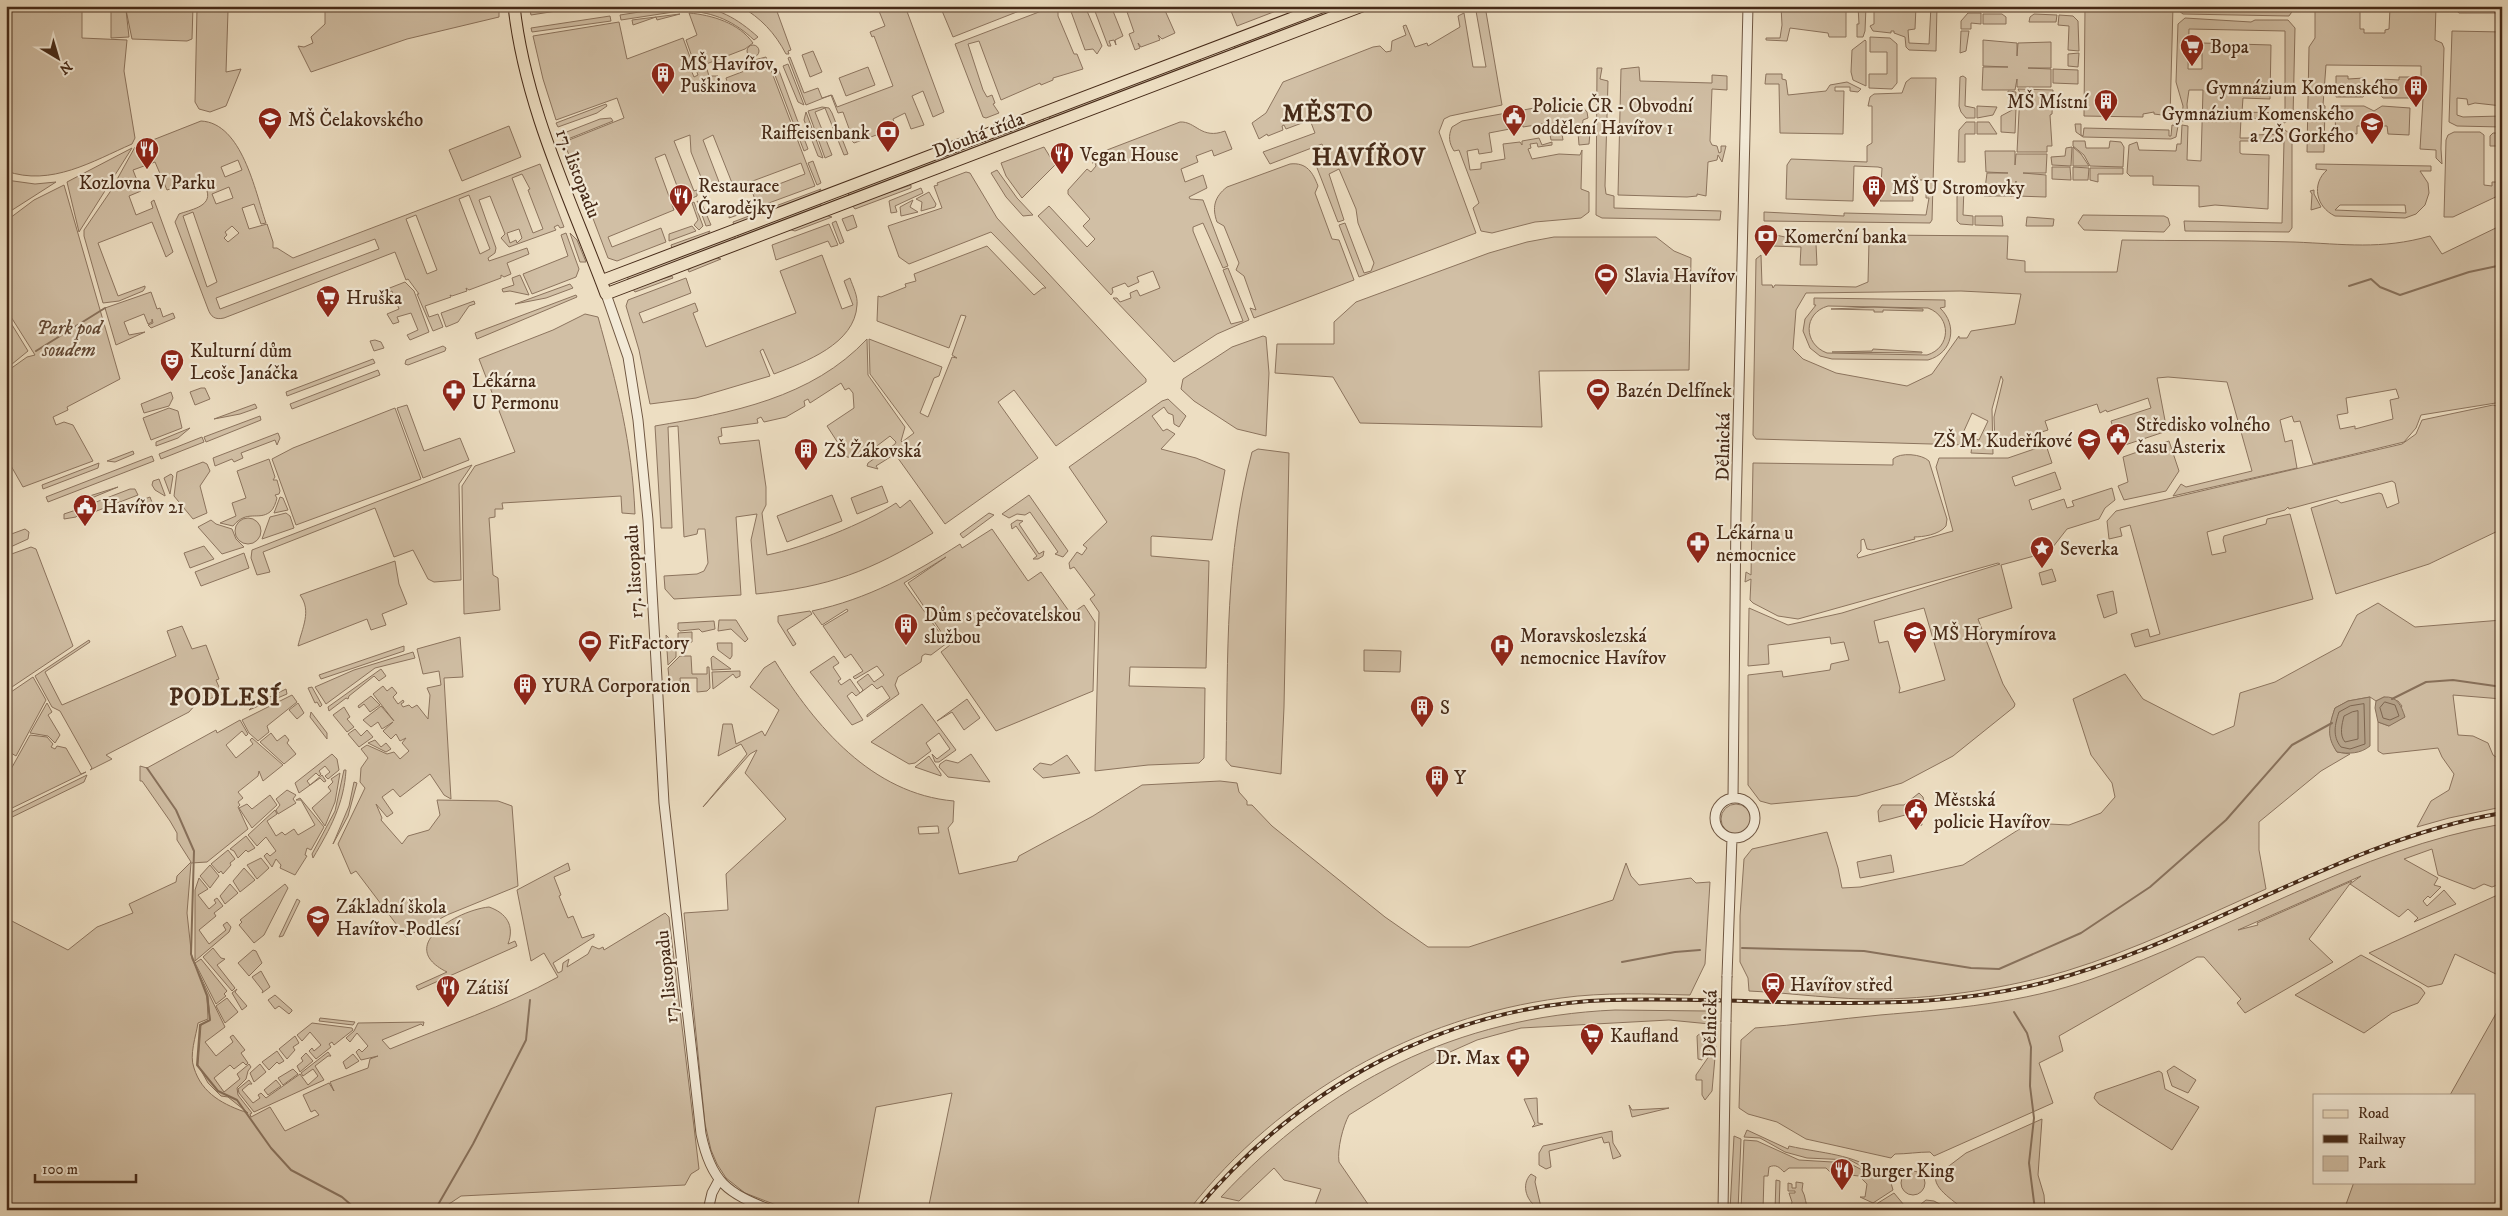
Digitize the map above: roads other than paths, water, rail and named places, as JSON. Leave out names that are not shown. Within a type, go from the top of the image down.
[{"type":"main road","name":"17. listopadu","points":[[514,6],[520,50],[532,95],[606,294]]},
{"type":"main road","name":"Dlouhá třída","points":[[601,281],[1324,6]]},
{"type":"main road","name":"Dlouhá třída","points":[[606,294],[1362,6]]},
{"type":"street","name":"Dělnická","points":[[1733,798],[1736,532],[1748,6]]},
{"type":"street","name":"17. listopadu","points":[[606,294],[628,357],[638,420],[648,520],[664,803],[698,1115],[708,1164],[719,1180]]},
{"type":"street","points":[[1733,798],[1748,803],[1754,809],[1756,817],[1754,826],[1749,834],[1741,838],[1732,838],[1719,830],[1715,818],[1721,804],[1733,798]]},
{"type":"street","name":"Dělnická","points":[[1723,1210],[1726,976],[1732,838]]},
{"type":"street","points":[[708,1210],[712,1193],[719,1180],[730,1191],[771,1210]]},
{"type":"water","points":[[2370,697],[2370,746],[2354,753],[2337,752],[2330,736],[2331,720],[2335,708],[2348,701]]},
{"type":"water","points":[[2384,697],[2392,698],[2398,702],[2405,717],[2389,726],[2378,722],[2375,708],[2376,701]]},
{"type":"waterway","points":[[2349,286],[2371,279],[2380,287],[2400,295],[2469,272],[2502,265]]},
{"type":"waterway","points":[[36,351],[105,308]]},
{"type":"waterway","points":[[2392,699],[2426,682],[2453,680],[2502,687]]},
{"type":"waterway","points":[[1742,948],[1864,951],[1971,968],[1999,969],[2081,933],[2150,887],[2226,820],[2292,745],[2332,723]]},
{"type":"waterway","points":[[147,768],[176,810],[194,851],[191,954],[207,996],[210,1020],[200,1025],[197,1065],[218,1091],[237,1100],[271,1148],[291,1170],[342,1197],[357,1210]]},
{"type":"waterway","points":[[1622,962],[1675,952],[1700,950]]},
{"type":"waterway","points":[[435,1210],[473,1144],[526,1040],[530,1000]]},
{"type":"waterway","points":[[2014,1012],[2027,1033],[2031,1047],[2030,1086],[2034,1118],[2029,1163],[2035,1210]]},
{"type":"railway","points":[[1196,1210],[1237,1166],[1282,1126],[1330,1090],[1381,1060],[1435,1036],[1492,1017],[1550,1005],[1611,1000],[1666,999],[1884,1003],[1938,1000],[1992,993],[2046,982],[2104,964],[2161,942],[2328,868],[2385,845],[2442,827],[2502,813]]},
{"type":"place","name":"Bopa","points":[[2192,67]]},
{"type":"place","name":"MŠ Havířov, Puškinova","points":[[663,95]]},
{"type":"place","name":"Gymnázium Komenského","points":[[2416,108]]},
{"type":"place","name":"MŠ Místní","points":[[2106,122]]},
{"type":"place","name":"Policie ČR - Obvodní oddělení Havířov 1","points":[[1514,137]]},
{"type":"place","name":"MŠ Čelakovského","points":[[270,140]]},
{"type":"place","name":"Gymnázium Komenského a ZŠ Gorkého","points":[[2372,145]]},
{"type":"place","name":"Raiffeisenbank","points":[[888,153]]},
{"type":"place","name":"Kozlovna V Parku","points":[[147,170]]},
{"type":"place","name":"Vegan House","points":[[1062,175]]},
{"type":"place","name":"MŠ U Stromovky","points":[[1874,208]]},
{"type":"place","name":"Restaurace Čarodějky","points":[[681,217]]},
{"type":"place","name":"Komerční banka","points":[[1766,257]]},
{"type":"place","name":"Slavia Havířov","points":[[1606,296]]},
{"type":"place","name":"Hruška","points":[[328,318]]},
{"type":"place","name":"Kulturní dům Leoše Janáčka","points":[[172,382]]},
{"type":"place","name":"Bazén Delfínek","points":[[1598,411]]},
{"type":"place","name":"Lékárna U Permonu","points":[[454,412]]},
{"type":"place","name":"Středisko volného času Asterix","points":[[2118,456]]},
{"type":"place","name":"ZŠ M. Kudeříkové","points":[[2089,461]]},
{"type":"place","name":"ZŠ Žákovská","points":[[806,471]]},
{"type":"place","name":"Havířov 21","points":[[85,527]]},
{"type":"place","name":"Lékárna u nemocnice","points":[[1698,564]]},
{"type":"place","name":"Severka","points":[[2042,569]]},
{"type":"place","name":"Dům s pečovatelskou službou","points":[[906,646]]},
{"type":"place","name":"MŠ Horymírova","points":[[1915,654]]},
{"type":"place","name":"FitFactory","points":[[590,663]]},
{"type":"place","name":"Moravskoslezská nemocnice Havířov","points":[[1502,667]]},
{"type":"place","name":"YURA Corporation","points":[[525,706]]},
{"type":"place","name":"S","points":[[1422,728]]},
{"type":"place","name":"Y","points":[[1437,798]]},
{"type":"place","name":"Městská policie Havířov","points":[[1916,831]]},
{"type":"place","name":"Základní škola Havířov-Podlesí","points":[[318,938]]},
{"type":"place","name":"Havířov střed","points":[[1773,1005]]},
{"type":"place","name":"Zátiší","points":[[448,1008]]},
{"type":"place","name":"Kaufland","points":[[1592,1056]]},
{"type":"place","name":"Dr. Max","points":[[1518,1078]]},
{"type":"place","name":"Burger King","points":[[1842,1191]]},
{"type":"district","name":"MĚSTO","points":[[1328,113]]},
{"type":"district","name":"HAVÍŘOV","points":[[1369,157]]},
{"type":"district","name":"PODLESÍ","points":[[225,697]]},
{"type":"park label","name":"Park pod soudem","points":[[69,338]]}]
